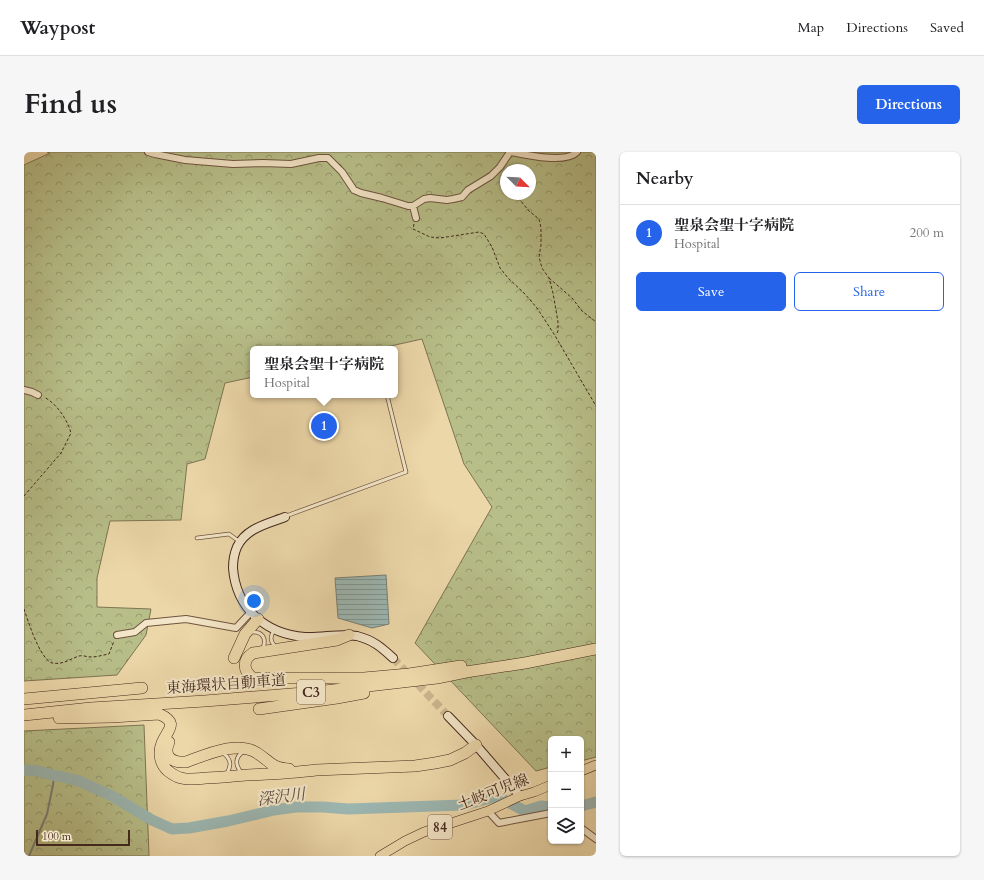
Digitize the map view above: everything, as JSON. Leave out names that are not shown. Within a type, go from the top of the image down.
[{"type":"highway","points":[[234,658],[254,616]]},
{"type":"highway","points":[[349,635],[337,640],[253,653],[246,660],[245,670],[248,675],[253,678],[364,678],[409,674],[461,666],[470,669]]},
{"type":"highway","name":"東海環状自動車道","points":[[24,715],[91,708],[316,692],[437,678],[470,669],[596,645]]},
{"type":"highway","name":"東海環状自動車道","points":[[24,708],[287,690],[392,680],[525,663],[596,649]]},
{"type":"highway","points":[[259,709],[337,698],[441,679],[470,669]]},
{"type":"highway","points":[[24,699],[142,688]]},
{"type":"highway","points":[[24,718],[112,718],[159,714],[168,720],[170,725],[170,729],[160,748],[160,758],[165,768],[169,772],[181,778],[222,778],[316,770]]},
{"type":"highway","points":[[177,732],[168,742],[166,748],[167,754],[174,762],[186,762],[217,752],[237,747],[244,747],[257,753],[272,765],[285,769],[316,770],[415,766],[450,760],[465,753],[476,745]]},
{"type":"main road","points":[[584,770],[596,765]]},
{"type":"main road","name":"土岐可児線","points":[[380,856],[424,832],[488,811],[518,797],[548,786]]},
{"type":"street","points":[[148,152],[186,160],[233,164],[291,164],[319,158],[328,158],[342,172],[354,190],[408,206],[413,206],[424,199],[430,198],[447,200],[462,197],[468,190],[491,176],[511,152],[543,158],[568,157],[577,152]]},
{"type":"street","points":[[413,206],[416,218]]},
{"type":"street","points":[[24,390],[38,395]]},
{"type":"street","points":[[285,517],[255,528],[240,542],[235,552],[233,563],[234,572],[240,595],[254,616],[274,630],[292,635],[306,637],[358,636],[378,645],[393,658]]},
{"type":"street","points":[[117,635],[134,632],[146,624],[186,619],[236,628],[254,616]]},
{"type":"street","points":[[448,716],[476,745],[518,797]]},
{"type":"street","points":[[488,811],[498,823],[548,814]]},
{"type":"street","points":[[584,830],[596,839]]},
{"type":"lane","points":[[285,517],[406,472],[388,398]]},
{"type":"lane","points":[[197,538],[229,534],[240,542]]},
{"type":"lane","points":[[274,630],[271,639],[272,643],[278,649]]},
{"type":"lane","points":[[246,634],[255,632],[260,633],[263,636],[265,643],[261,652]]},
{"type":"lane","points":[[246,775],[241,772],[236,762],[240,754],[244,751],[251,750]]},
{"type":"lane","points":[[217,752],[224,753],[230,759],[231,763],[230,769],[222,778]]},
{"type":"path","points":[[497,170],[500,175]]},
{"type":"path","points":[[520,200],[539,219],[541,228],[539,257],[542,268],[549,278],[572,298],[582,312],[596,322]]},
{"type":"path","points":[[416,218],[413,230],[430,237],[440,238],[479,232],[484,234],[492,247],[500,268],[537,308],[556,336],[596,406]]},
{"type":"path","points":[[549,278],[558,322],[558,331],[556,336]]},
{"type":"path","points":[[24,496],[61,453],[71,433],[57,408],[48,400],[38,395]]},
{"type":"path","points":[[24,609],[38,646],[47,659],[52,663],[64,663],[80,656],[91,657],[109,654],[117,635]]},
{"type":"green space","points":[[47,152],[596,152],[596,757],[584,760],[584,736],[548,736],[548,768],[536,771],[415,643],[492,507],[464,464],[422,339],[390,346],[250,346],[250,378],[225,383],[205,459],[187,464],[181,520],[110,521],[97,578],[97,607],[151,609],[146,635],[117,675],[24,681],[24,165],[50,153]]},
{"type":"green space","points":[[144,725],[149,856],[24,856],[24,731]]},
{"type":"water","points":[[386,575],[389,624],[372,628],[338,618],[335,578]]},
{"type":"waterway","name":"深沢川","points":[[24,770],[38,771],[79,781],[112,796],[152,820],[172,829],[189,828],[228,821],[274,810],[296,807],[348,809],[464,805],[494,797],[502,799],[525,811],[541,806],[548,807]]},
{"type":"waterway","points":[[29,856],[47,814],[54,775]]},
{"type":"waterway","name":"深沢川","points":[[584,805],[596,802]]},
{"type":"tunnel","points":[[393,658],[448,716]]},
{"type":"place","name":"聖泉会聖十字病院","points":[[324,426]]}]
